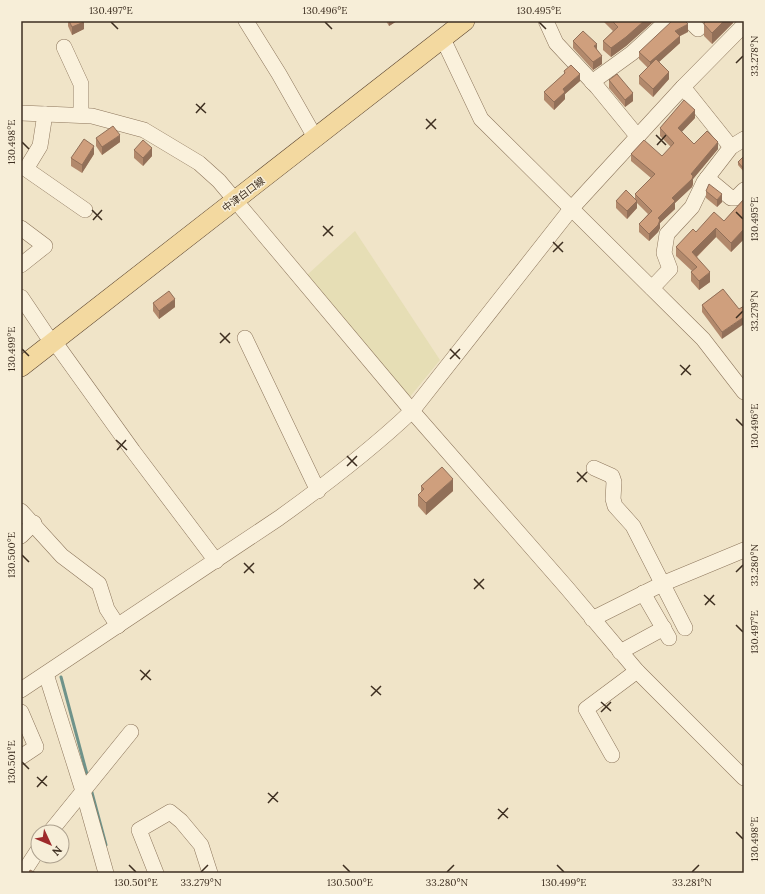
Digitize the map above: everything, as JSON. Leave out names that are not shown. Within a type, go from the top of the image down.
[{"type":"main road","name":"中津白口線","points":[[21,367],[233,201],[316,139],[465,21]]},
{"type":"street","points":[[246,21],[279,74],[316,139]]},
{"type":"street","points":[[546,21],[556,43],[592,82],[638,137]]},
{"type":"street","points":[[592,82],[632,53],[667,21]]},
{"type":"street","points":[[21,690],[216,561],[318,491],[389,433],[412,411],[571,209],[683,87],[744,25]]},
{"type":"street","points":[[443,39],[481,119],[703,339],[744,392]]},
{"type":"street","points":[[64,47],[81,84],[81,115]]},
{"type":"street","points":[[652,288],[670,269],[664,253],[667,234],[692,207],[707,178],[740,144],[683,87]]},
{"type":"street","points":[[21,113],[92,116],[144,130],[199,163],[219,181],[233,201],[412,411],[567,588],[620,652],[637,671],[744,778]]},
{"type":"street","points":[[45,114],[40,146],[26,169],[85,210]]},
{"type":"street","points":[[707,178],[731,198],[736,198],[744,190]]},
{"type":"street","points":[[21,228],[45,246],[21,265]]},
{"type":"street","points":[[21,296],[133,452],[216,561]]},
{"type":"street","points":[[245,338],[318,491]]},
{"type":"street","points":[[594,468],[612,476],[614,482],[613,499],[615,506],[633,526],[685,628]]},
{"type":"street","points":[[21,536],[28,517],[62,556],[99,584],[108,609],[118,626]]},
{"type":"street","points":[[592,619],[662,584],[744,550]]},
{"type":"street","points":[[620,652],[666,633],[643,593]]},
{"type":"street","points":[[612,755],[586,709],[637,671]]},
{"type":"street","points":[[46,674],[83,791],[106,873]]},
{"type":"street","points":[[21,712],[36,747],[21,757]]},
{"type":"street","points":[[56,824],[131,732]]},
{"type":"street","points":[[156,873],[140,830],[170,812],[181,821],[202,844],[210,873]]},
{"type":"street","points":[[24,873],[30,863]]},
{"type":"shaded area","points":[[355,231],[440,360],[409,398],[306,276]]},
{"type":"building","points":[[69,21],[83,21],[84,22],[72,27]]},
{"type":"building","points":[[612,21],[644,21],[611,48],[603,41],[618,27]]},
{"type":"building","points":[[672,21],[685,21],[688,24],[675,31],[680,36],[650,62],[639,52]]},
{"type":"building","points":[[705,21],[724,21],[712,33],[704,24]]},
{"type":"building","points":[[583,31],[597,44],[594,46],[602,56],[593,62],[573,41]]},
{"type":"building","points":[[656,59],[669,72],[653,89],[639,76]]},
{"type":"building","points":[[571,65],[580,74],[563,89],[565,92],[554,102],[544,92],[565,73],[564,71]]},
{"type":"building","points":[[617,74],[633,93],[625,100],[609,80]]},
{"type":"building","points":[[684,100],[695,110],[678,128],[694,144],[707,131],[718,142],[691,174],[693,176],[692,179],[672,198],[675,201],[658,218],[660,220],[658,225],[649,234],[639,224],[652,211],[635,194],[655,174],[631,154],[644,140],[662,156],[674,143],[660,128]]},
{"type":"building","points":[[113,126],[120,135],[102,147],[96,138]]},
{"type":"building","points":[[84,139],[94,146],[82,165],[71,158]]},
{"type":"building","points":[[143,140],[152,148],[143,158],[134,150]]},
{"type":"building","points":[[744,156],[744,169],[738,162]]},
{"type":"building","points":[[709,184],[722,194],[717,200],[706,191]]},
{"type":"building","points":[[626,190],[637,201],[627,211],[616,201]]},
{"type":"building","points":[[744,199],[744,229],[731,243],[716,228],[692,252],[710,272],[699,281],[691,272],[697,267],[676,247],[693,229],[696,232],[714,212],[724,221]]},
{"type":"building","points":[[723,289],[739,309],[744,306],[744,317],[722,332],[702,305]]},
{"type":"building","points":[[169,291],[175,299],[159,311],[153,303]]},
{"type":"building","points":[[442,467],[453,479],[426,503],[418,495],[424,489],[421,486]]},
{"type":"building","points":[[30,870],[36,873],[29,873]]},
{"type":"waterway","points":[[61,677],[88,778]]},
{"type":"waterway","points":[[91,789],[106,845]]}]
